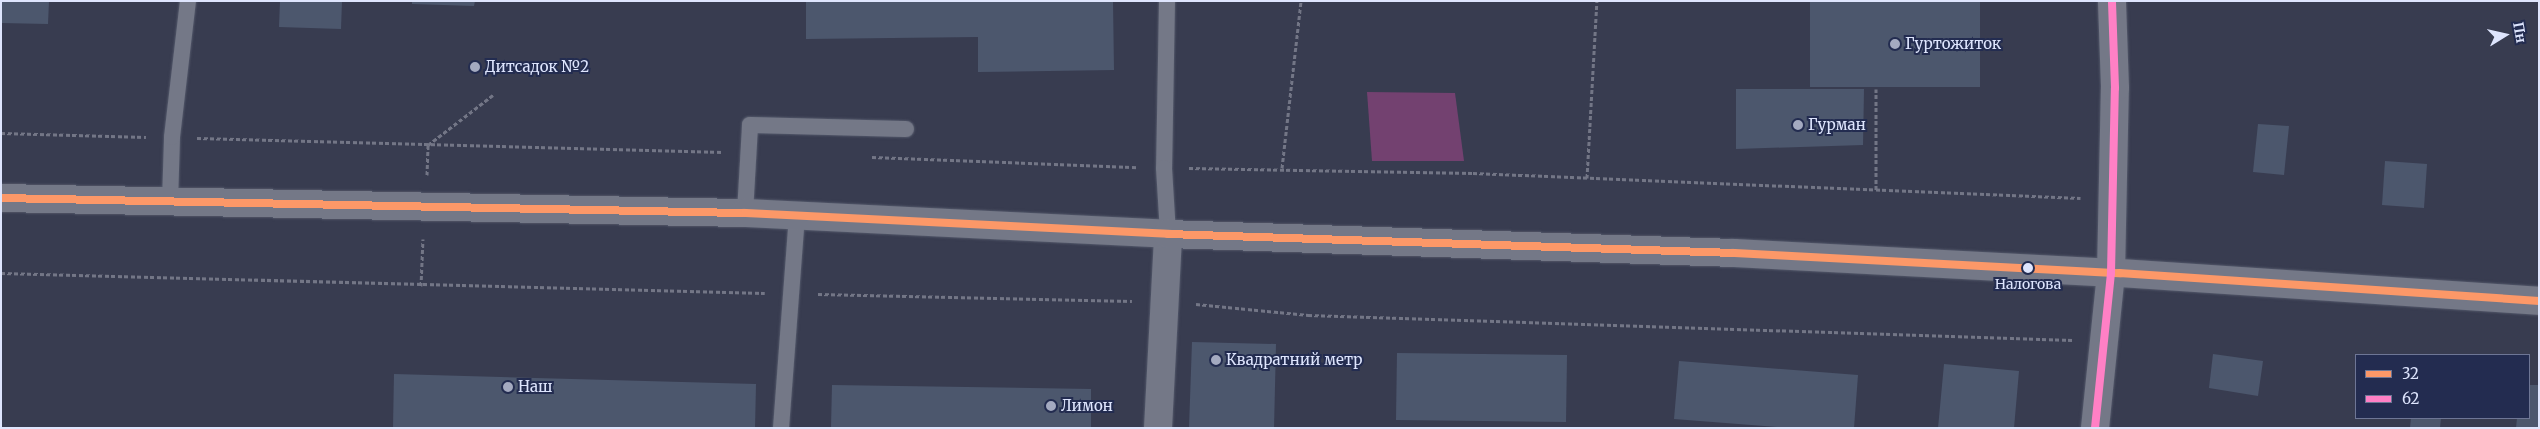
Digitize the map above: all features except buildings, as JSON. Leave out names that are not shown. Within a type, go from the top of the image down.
[{"type":"street","points":[[2095,428],[2111,273],[2113,199],[2112,1]]},
{"type":"street","points":[[1,198],[745,213],[1168,234],[1734,253],[2111,273],[2539,301]]},
{"type":"street","points":[[1158,428],[1168,234]]},
{"type":"lane","points":[[170,202],[172,137],[188,1]]},
{"type":"lane","points":[[1167,1],[1164,168],[1168,234]]},
{"type":"lane","points":[[745,213],[750,153],[750,124],[906,129]]},
{"type":"lane","points":[[781,428],[793,294],[797,216]]},
{"type":"path","points":[[1282,168],[1302,1]]},
{"type":"path","points":[[1587,178],[1597,1]]},
{"type":"path","points":[[1876,89],[1876,190]]},
{"type":"path","points":[[428,145],[493,95]]},
{"type":"path","points":[[1,133],[750,153]]},
{"type":"path","points":[[868,157],[1164,168],[1282,168],[1587,178],[2113,199]]},
{"type":"path","points":[[1,273],[793,294],[1166,301],[1308,315],[2104,341]]},
{"type":"shaded area","points":[[1367,92],[1455,93],[1464,161],[1372,161]]},
{"type":"transit line","name":"62","points":[[2095,428],[2111,273],[2115,88],[2112,1]]},
{"type":"transit line","name":"32","points":[[1,198],[745,213],[1168,234],[1734,253],[2119,273],[2539,301]]},
{"type":"place","name":"Гуртожиток","points":[[1895,44]]},
{"type":"place","name":"Дитсадок №2","points":[[475,67]]},
{"type":"place","name":"Гурман","points":[[1798,125]]},
{"type":"place","name":"Налогова","points":[[2028,268]]},
{"type":"place","name":"Квадратний метр","points":[[1216,360]]},
{"type":"place","name":"Наш","points":[[508,387]]},
{"type":"place","name":"Лимон","points":[[1051,406]]}]
